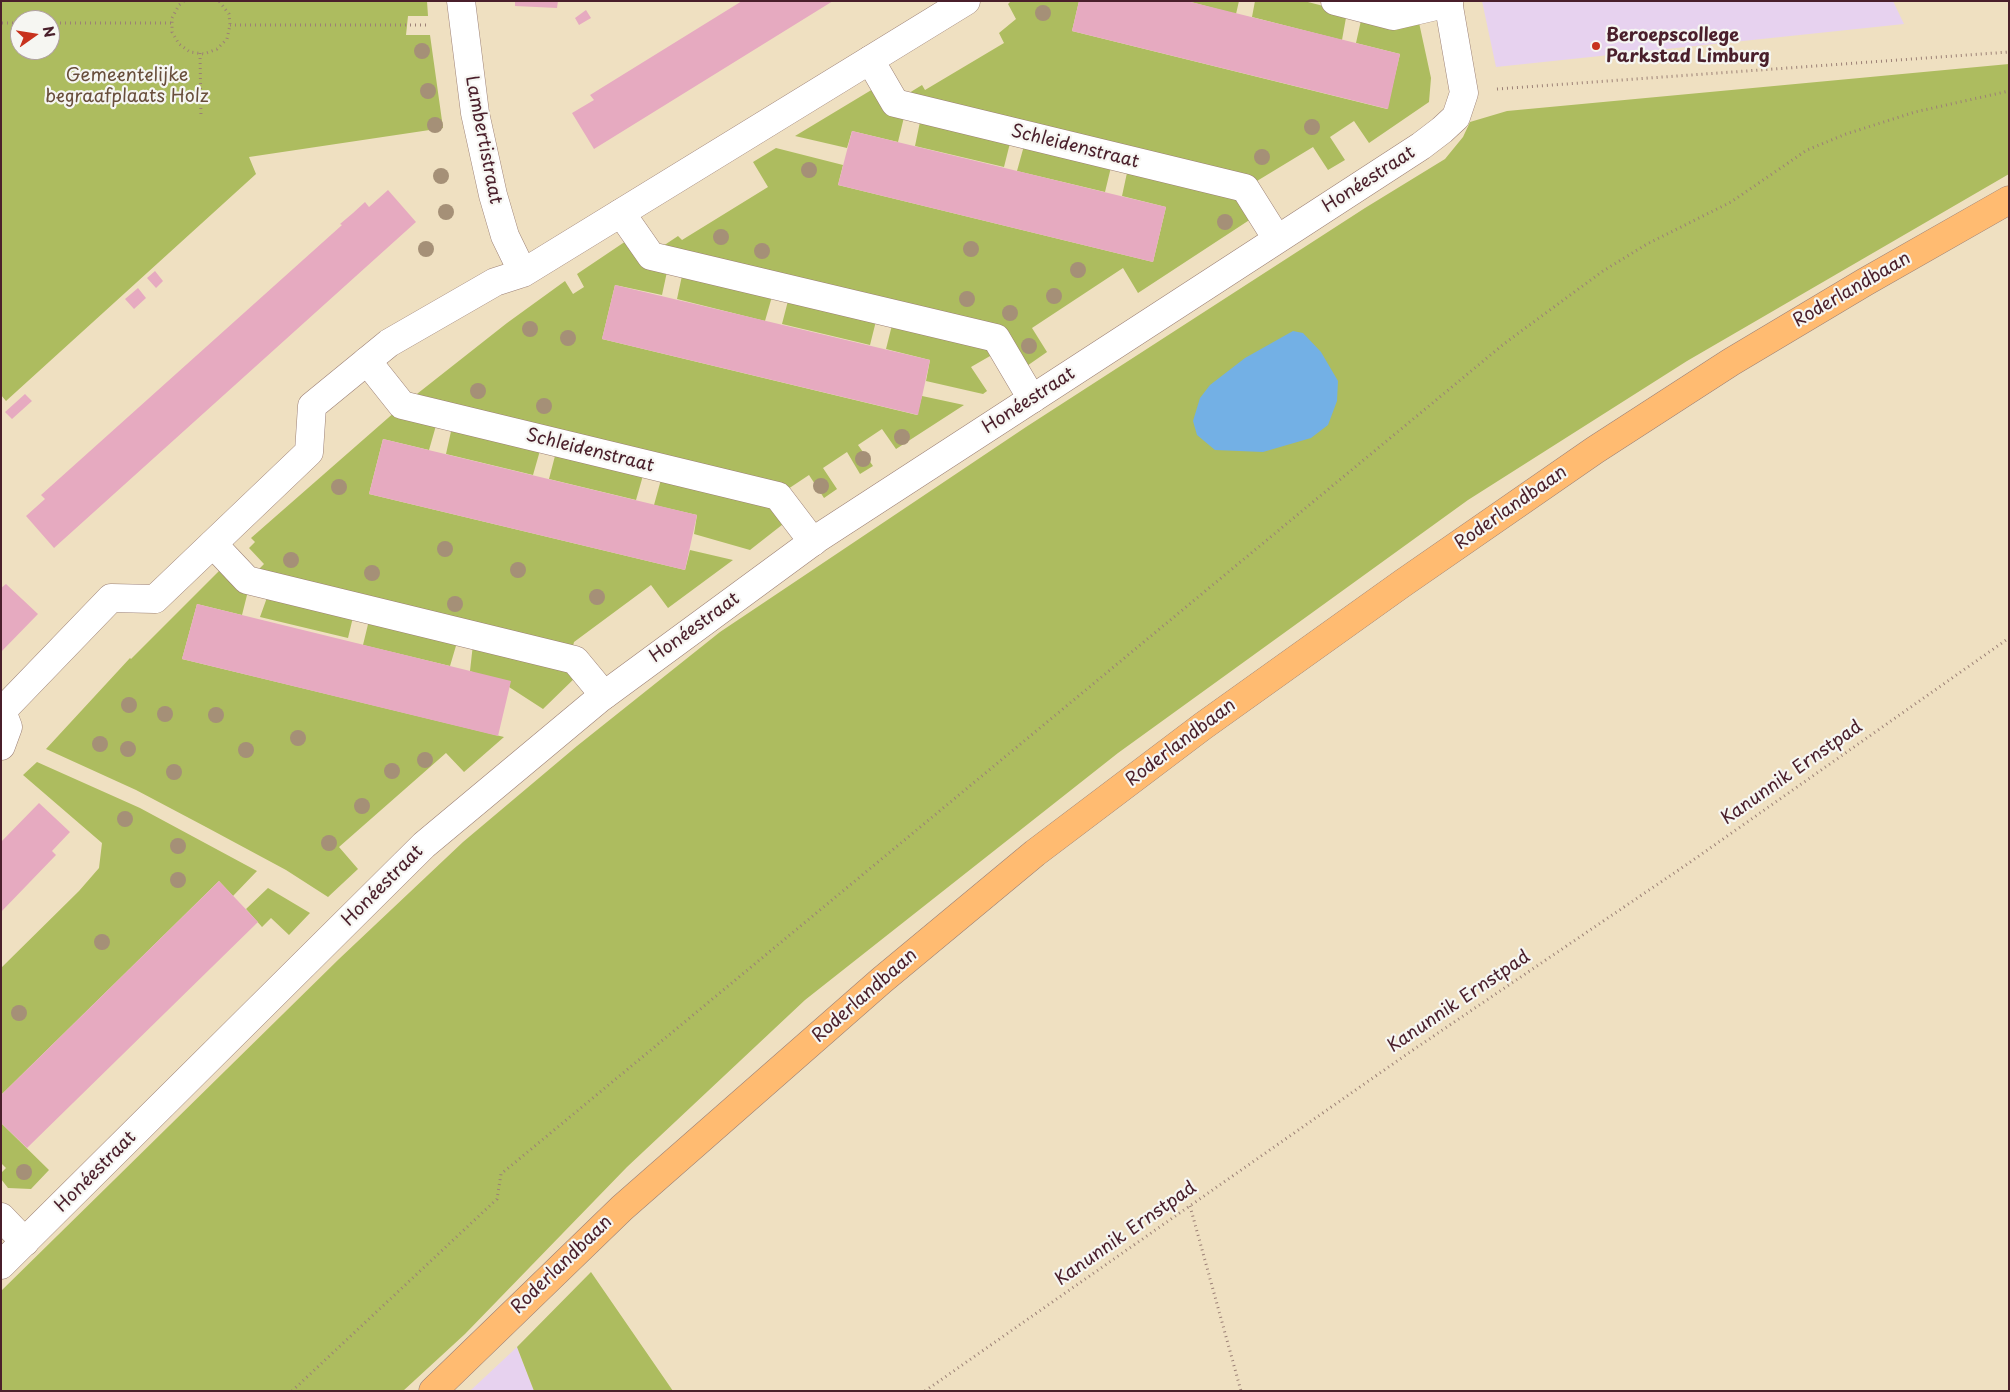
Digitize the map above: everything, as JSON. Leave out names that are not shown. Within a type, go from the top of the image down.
[{"type":"main road","name":"Roderlandbaan","points":[[433,1391],[622,1208],[882,980],[1035,853],[1188,737],[1403,582],[1595,450],[1748,352],[1865,282],[2009,200]]},
{"type":"street","points":[[1,746],[8,727],[2,711],[110,598],[154,599],[309,452],[312,406],[389,343],[495,282],[523,273],[966,1]]},
{"type":"street","points":[[1335,1],[1393,16],[1449,2],[1464,93]]},
{"type":"street","name":"Lambertistraat","points":[[462,13],[475,113],[493,195],[505,236],[523,273]]},
{"type":"street","name":"Schleidenstraat","points":[[870,60],[895,103],[1245,188],[1277,239]]},
{"type":"street","name":"Honéestraat","points":[[1,1265],[424,846],[604,695],[812,542],[1442,130],[1456,117],[1464,93]]},
{"type":"street","points":[[621,213],[651,256],[996,338],[1032,399]]},
{"type":"street","name":"Schleidenstraat","points":[[367,361],[402,406],[778,496],[812,542]]},
{"type":"street","points":[[213,544],[247,580],[575,660],[604,695]]},
{"type":"street","points":[[1,1217],[25,1242]]},
{"type":"path","points":[[184,1],[179,5],[172,18],[172,32],[179,44],[190,52],[200,53],[218,49],[227,39],[230,25],[229,14],[218,1]]},
{"type":"path","points":[[230,25],[462,13]]},
{"type":"path","points":[[60,23],[172,23]]},
{"type":"path","points":[[1464,93],[1518,87],[2009,52]]},
{"type":"path","points":[[200,53],[201,118]]},
{"type":"path","points":[[292,1391],[497,1199],[501,1174],[1505,343],[1603,271],[1647,244],[1731,202],[1807,150],[1846,134],[1915,112],[2009,91]]},
{"type":"path","name":"Kanunnik Ernstpad","points":[[925,1391],[1410,1052],[1686,865],[2009,638]]},
{"type":"path","points":[[1190,1206],[1240,1391]]},
{"type":"shaded area","name":"Beroepscollege Parkstad Limburg","points":[[1482,1],[1893,1],[1904,24],[1496,67]]},
{"type":"shaded area","points":[[517,1347],[534,1391],[470,1391]]},
{"type":"green space","name":"Gemeentelijke begraafplaats Holz","points":[[1,1],[427,1],[428,16],[408,16],[406,35],[430,35],[443,128],[249,157],[256,174],[6,401],[1,395]]},
{"type":"green space","points":[[1011,1],[1079,1],[1072,31],[1387,109],[1400,54],[1356,43],[1362,16],[1418,18],[1431,78],[1429,102],[1369,143],[1354,121],[1330,137],[1345,160],[1328,170],[1313,147],[1252,184],[901,98],[922,85],[925,90],[1004,43],[999,33],[1016,19],[1008,4]]},
{"type":"green space","points":[[1187,1],[1239,1],[1236,14]]},
{"type":"green space","points":[[1255,1],[1304,1],[1347,12],[1342,40],[1252,17]]},
{"type":"green space","points":[[2009,64],[2009,174],[1687,361],[1468,500],[1118,753],[805,1000],[627,1167],[465,1334],[403,1391],[1,1391],[1,1291],[339,959],[463,842],[577,746],[720,632],[1026,427],[1365,208],[1445,159],[1463,137],[1470,122],[1507,111]]},
{"type":"green space","points":[[878,86],[905,113],[898,142],[852,131],[847,148],[795,136]]},
{"type":"green space","points":[[921,117],[1011,139],[1004,167],[915,146]]},
{"type":"green space","points":[[1025,142],[1112,163],[1105,192],[1017,171]]},
{"type":"green space","points":[[776,148],[843,165],[838,185],[1153,262],[1166,207],[1122,196],[1128,168],[1240,195],[1254,217],[1138,293],[1123,268],[1032,328],[1047,352],[1024,368],[1000,331],[657,250],[678,236],[682,240],[768,187],[753,162]]},
{"type":"green space","points":[[632,237],[668,267],[662,295],[615,285],[602,339],[917,415],[922,396],[964,405],[896,449],[882,429],[858,445],[873,466],[860,474],[847,452],[823,468],[837,489],[824,498],[809,475],[785,491],[408,401],[507,323],[565,281],[573,294],[584,287],[577,274]]},
{"type":"green space","points":[[683,271],[773,293],[765,321],[677,299]]},
{"type":"green space","points":[[789,297],[877,317],[870,345],[782,324]]},
{"type":"green space","points":[[893,321],[997,352],[971,367],[987,391],[983,394],[926,381],[930,360],[886,349]]},
{"type":"green space","points":[[396,411],[437,422],[429,450],[383,439],[369,494],[685,570],[690,550],[733,560],[668,608],[651,585],[574,642],[573,646],[254,574],[264,564],[249,548],[255,542],[251,538]]},
{"type":"green space","points":[[452,427],[541,447],[533,475],[446,454]]},
{"type":"green space","points":[[556,452],[644,472],[636,500],[549,479]]},
{"type":"green space","points":[[662,476],[774,503],[787,521],[750,550],[694,534],[697,515],[654,505]]},
{"type":"green space","points":[[223,567],[249,587],[242,615],[197,604],[182,659],[504,737],[464,772],[446,753],[339,847],[358,869],[328,897],[286,870],[136,790],[46,749],[130,658]]},
{"type":"green space","points":[[269,592],[354,613],[348,638],[260,617]]},
{"type":"green space","points":[[370,616],[458,639],[450,666],[363,645]]},
{"type":"green space","points":[[473,644],[580,673],[543,709],[509,687],[470,671]]},
{"type":"green space","points":[[37,762],[140,808],[257,871],[233,896],[219,881],[1,1095],[1,968],[79,891],[99,868],[102,843],[23,775]]},
{"type":"green space","points":[[268,888],[310,913],[289,935],[271,918],[262,927],[246,909]]},
{"type":"green space","points":[[1,1123],[49,1170],[31,1189],[8,1188],[1,1179],[1,1173],[6,1168],[1,1163]]},
{"type":"green space","points":[[591,1272],[673,1391],[534,1391],[517,1347]]},
{"type":"water","points":[[1293,331],[1303,333],[1321,352],[1338,381],[1337,401],[1328,425],[1311,438],[1263,452],[1215,450],[1197,435],[1193,421],[1200,398],[1210,385],[1245,358]]},
{"type":"building","points":[[515,1],[558,1],[557,8],[515,6]]},
{"type":"building","points":[[742,1],[833,1],[594,149],[572,113],[594,100],[590,95]]},
{"type":"building","points":[[1079,1],[1187,1],[1400,54],[1388,109],[1072,31]]},
{"type":"building","points":[[586,10],[591,18],[579,25],[575,18]]},
{"type":"building","points":[[852,131],[1166,207],[1153,262],[838,185]]},
{"type":"building","points":[[388,190],[416,222],[54,548],[26,516],[45,499],[41,495],[342,225],[340,224],[365,202],[369,207]]},
{"type":"building","points":[[155,271],[163,281],[156,288],[147,278]]},
{"type":"building","points":[[615,285],[930,360],[918,415],[602,339]]},
{"type":"building","points":[[138,288],[146,298],[134,309],[125,299]]},
{"type":"building","points":[[25,394],[32,401],[12,419],[5,412]]},
{"type":"building","points":[[383,439],[697,515],[685,570],[369,494]]},
{"type":"building","points":[[6,584],[38,614],[1,652],[1,588]]},
{"type":"building","points":[[197,604],[511,681],[498,736],[182,659]]},
{"type":"building","points":[[39,803],[70,832],[52,851],[56,855],[1,912],[1,842]]},
{"type":"building","points":[[219,881],[258,922],[27,1148],[1,1123],[1,1095]]},
{"type":"place","name":"Beroepscollege Parkstad Limburg","points":[[1596,46]]}]
